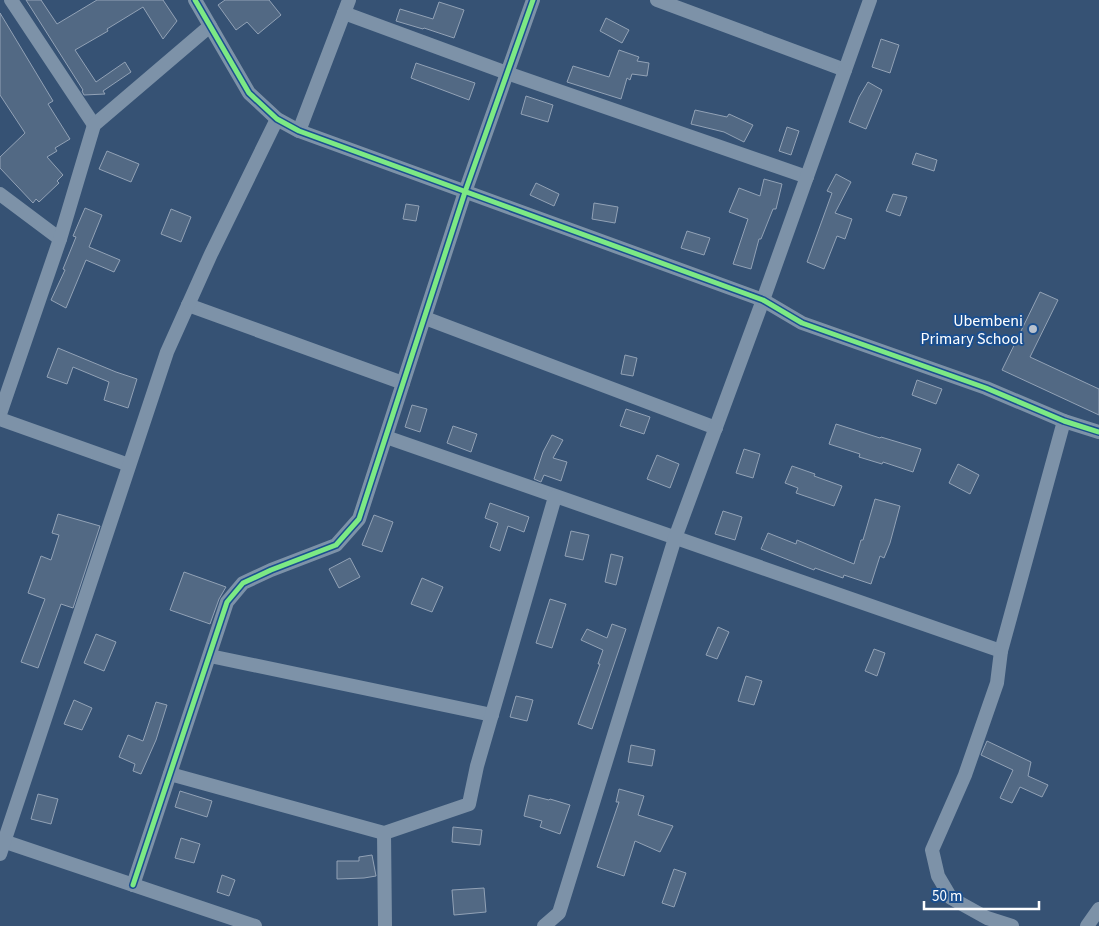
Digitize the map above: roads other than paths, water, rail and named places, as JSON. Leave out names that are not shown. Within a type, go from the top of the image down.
[{"type":"street","points":[[11,0],[94,125]]},
{"type":"street","points":[[194,0],[249,93],[278,119],[299,131],[763,300],[802,323],[986,388],[1064,421],[1099,432]]},
{"type":"street","points":[[132,884],[227,602],[243,583],[336,545],[359,519],[465,192],[533,0]]},
{"type":"street","points":[[657,0],[845,70]]},
{"type":"street","points":[[544,926],[559,913],[675,538],[763,300],[870,0]]},
{"type":"street","points":[[299,131],[347,7],[507,73],[807,177]]},
{"type":"street","points":[[0,414],[60,239],[94,125],[210,26]]},
{"type":"street","points":[[255,926],[132,884],[1,845],[167,352],[211,254],[278,119]]},
{"type":"street","points":[[0,194],[60,239]]},
{"type":"street","points":[[188,304],[403,383]]},
{"type":"street","points":[[424,318],[716,428]]},
{"type":"street","points":[[0,419],[129,465]]},
{"type":"street","points":[[1012,926],[987,918],[951,898],[938,876],[932,850],[966,775],[998,682],[1001,651],[1064,421]]},
{"type":"street","points":[[386,437],[1001,651]]},
{"type":"street","points":[[170,774],[384,833],[469,804],[492,715],[555,496]]},
{"type":"street","points":[[210,656],[492,715]]},
{"type":"street","points":[[384,833],[385,926]]},
{"type":"street","points":[[1087,926],[1099,909]]},
{"type":"place","name":"Ubembeni Primary School","points":[[1033,329]]}]
